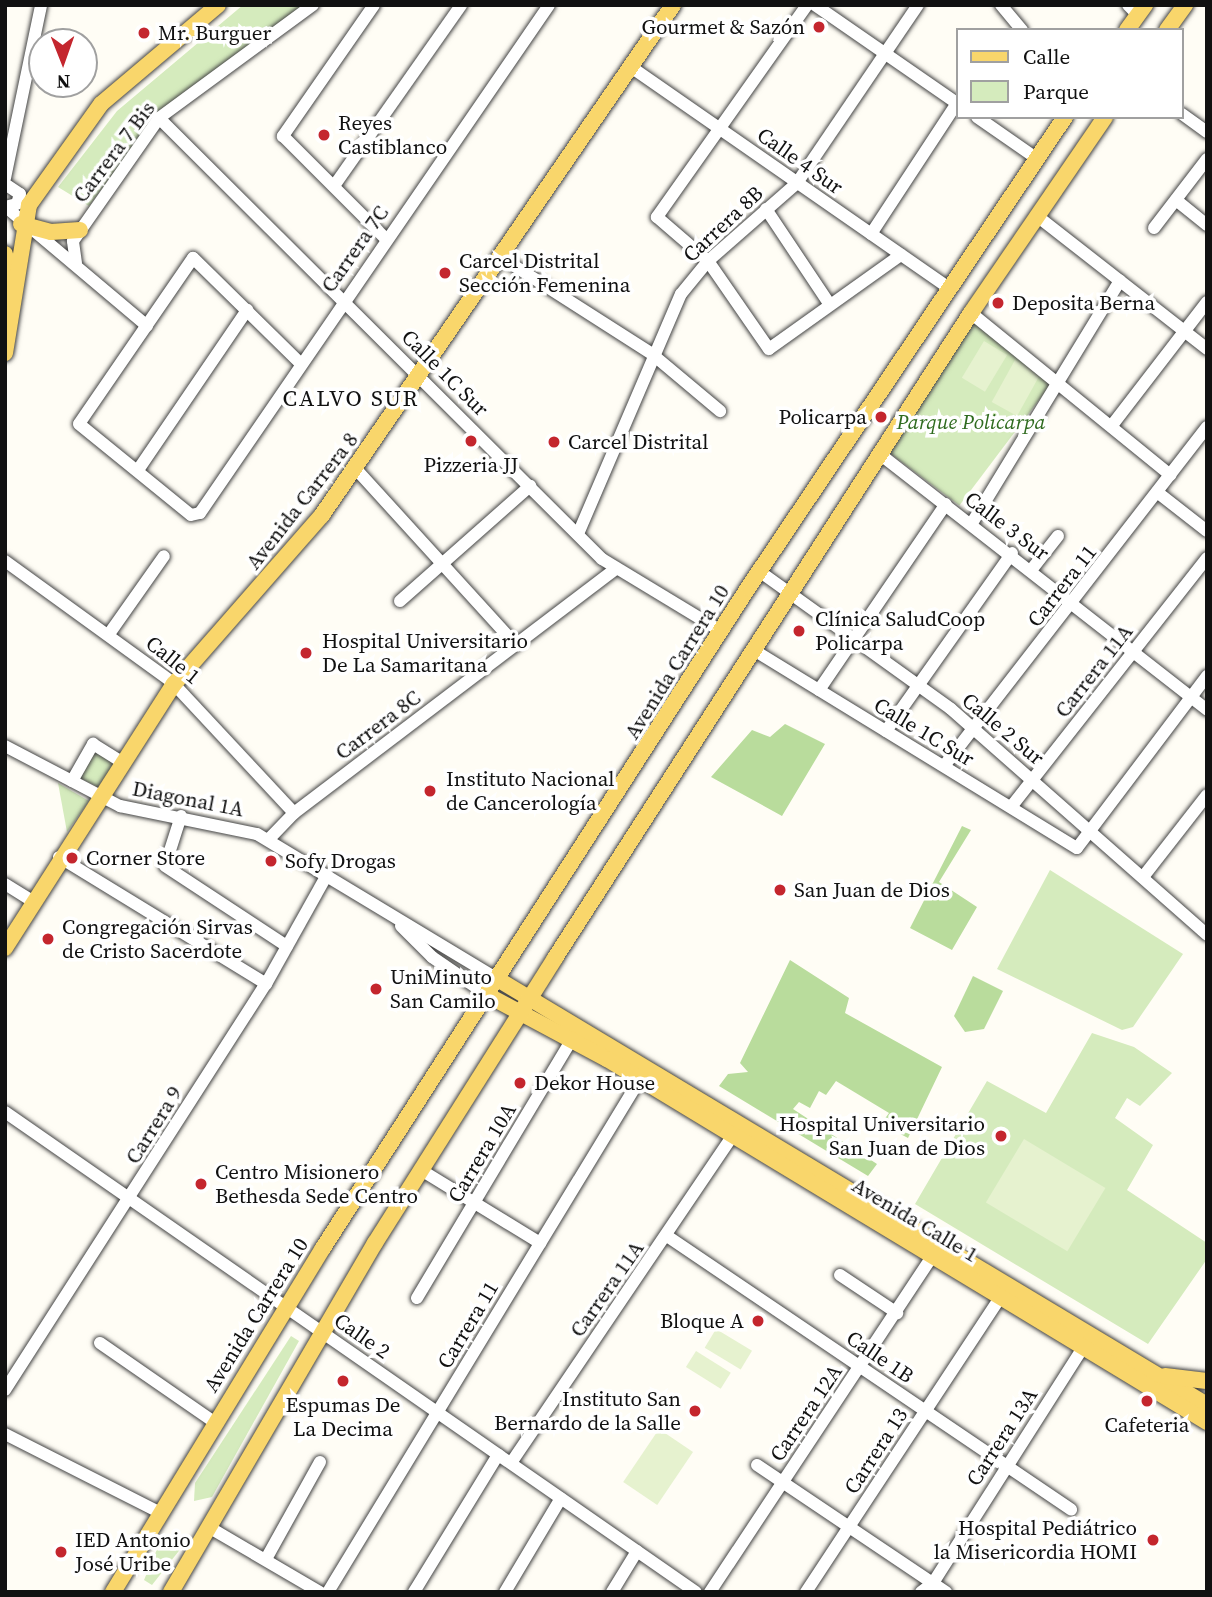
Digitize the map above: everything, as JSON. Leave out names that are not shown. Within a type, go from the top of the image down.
[{"type":"main road","points":[[5,353],[22,223],[38,190],[102,104],[218,5]]},
{"type":"main road","name":"Avenida Carrera 8","points":[[5,948],[59,857],[174,684],[298,546],[421,375],[673,5]]},
{"type":"main road","points":[[1168,28],[1185,5]]},
{"type":"main road","points":[[1128,28],[1137,9]]},
{"type":"main road","name":"Avenida Carrera 10","points":[[113,1592],[286,1306],[489,996],[759,571],[947,287],[1064,119]]},
{"type":"main road","points":[[171,1592],[212,1529],[323,1332],[519,1015],[752,649],[971,313],[1104,119]]},
{"type":"main road","points":[[11,181],[38,190]]},
{"type":"main road","points":[[22,223],[51,232],[80,230]]},
{"type":"main road","points":[[5,254],[12,312]]},
{"type":"main road","name":"Avenida Calle 1","points":[[499,979],[530,998],[575,1034],[640,1079],[933,1255],[1004,1291]]},
{"type":"main road","name":"Avenida Calle 1","points":[[489,996],[519,1015],[575,1034],[1087,1341],[1207,1422]]},
{"type":"main road","name":"Avenida Calle 1","points":[[1087,1341],[1152,1373],[1207,1405]]},
{"type":"main road","points":[[1152,1373],[1207,1381]]},
{"type":"street","points":[[41,5],[11,181],[19,201],[6,207],[22,223],[76,263],[147,326]]},
{"type":"street","name":"Carrera 7 Bis","points":[[76,263],[72,246],[80,230],[159,118],[313,5]]},
{"type":"street","points":[[374,5],[283,136],[386,239]]},
{"type":"street","points":[[334,186],[461,5]]},
{"type":"street","name":"Carrera 7C","points":[[138,470],[195,515],[549,5]]},
{"type":"street","points":[[807,5],[657,217],[708,261],[769,349],[901,255]]},
{"type":"street","points":[[815,5],[956,103]]},
{"type":"street","name":"Carrera 8B","points":[[578,534],[652,354],[681,294],[708,261],[797,183],[918,5]]},
{"type":"street","points":[[1001,5],[1020,28]]},
{"type":"street","name":"Calle 4 Sur","points":[[631,67],[947,287]]},
{"type":"street","points":[[871,234],[956,107]]},
{"type":"street","points":[[1184,115],[1207,132]]},
{"type":"street","name":"Calle 1C Sur","points":[[159,118],[616,569],[721,631]]},
{"type":"street","points":[[980,119],[1036,158]]},
{"type":"street","points":[[1154,228],[1207,159]]},
{"type":"street","points":[[1176,200],[1207,225]]},
{"type":"street","points":[[766,209],[830,306]]},
{"type":"street","points":[[1037,216],[1207,349]]},
{"type":"street","points":[[247,310],[138,470],[79,424],[193,258],[247,310],[300,363]]},
{"type":"street","points":[[502,258],[652,354],[720,411]]},
{"type":"street","points":[[972,523],[1120,281]]},
{"type":"street","points":[[1113,424],[1207,302]]},
{"type":"street","points":[[971,313],[1113,424],[1170,475]]},
{"type":"street","name":"Carrera 11","points":[[944,766],[1074,602],[1207,427]]},
{"type":"street","name":"Calle 3 Sur","points":[[880,455],[1012,553],[1207,710]]},
{"type":"street","points":[[355,468],[516,645]]},
{"type":"street","points":[[400,601],[530,486]]},
{"type":"street","points":[[1157,492],[1207,531]]},
{"type":"street","points":[[819,690],[946,504]]},
{"type":"street","points":[[1032,569],[1058,536]]},
{"type":"street","points":[[886,731],[1012,553]]},
{"type":"street","points":[[109,634],[164,555]]},
{"type":"street","name":"Carrera 11A","points":[[1011,807],[1207,558]]},
{"type":"street","name":"Calle 1","points":[[5,561],[109,634],[174,684],[294,813]]},
{"type":"street","name":"Carrera 8C","points":[[268,840],[294,813],[616,569]]},
{"type":"street","name":"Calle 2 Sur","points":[[759,571],[856,636],[974,729],[1091,829],[1207,935]]},
{"type":"street","name":"Calle 1C Sur","points":[[752,649],[1077,848],[1091,829]]},
{"type":"street","points":[[1091,829],[1207,677]]},
{"type":"street","points":[[72,781],[93,744],[122,762]]},
{"type":"street","name":"Diagonal 1A","points":[[5,746],[120,806],[181,816],[268,840]]},
{"type":"street","points":[[1143,877],[1207,795]]},
{"type":"street","points":[[181,816],[165,866],[287,946]]},
{"type":"street","points":[[268,840],[499,979]]},
{"type":"street","points":[[59,857],[266,984]]},
{"type":"street","name":"Carrera 9","points":[[5,1390],[132,1197],[266,984],[327,875]]},
{"type":"street","points":[[5,884],[32,901]]},
{"type":"street","points":[[389,913],[432,957],[489,996]]},
{"type":"street","name":"Carrera 10A","points":[[417,1298],[575,1034]]},
{"type":"street","name":"Carrera 11","points":[[328,1592],[640,1079]]},
{"type":"street","name":"Calle 2","points":[[5,1112],[132,1197],[696,1592]]},
{"type":"street","name":"Carrera 11A","points":[[511,1463],[733,1135]]},
{"type":"street","points":[[421,1170],[540,1243]]},
{"type":"street","name":"Calle 1B","points":[[667,1236],[1070,1510]]},
{"type":"street","name":"Carrera 12A","points":[[710,1592],[933,1255]]},
{"type":"street","points":[[840,1275],[897,1313]]},
{"type":"street","name":"Carrera 13","points":[[806,1592],[1004,1291]]},
{"type":"street","name":"Carrera 13A","points":[[920,1592],[933,1583],[1087,1341]]},
{"type":"street","points":[[100,1343],[215,1422]]},
{"type":"street","points":[[5,1434],[159,1512]]},
{"type":"street","points":[[414,1592],[498,1455]]},
{"type":"street","points":[[267,1559],[320,1462]]},
{"type":"street","points":[[757,1465],[946,1592]]},
{"type":"street","points":[[505,1592],[561,1498]]},
{"type":"street","points":[[212,1529],[320,1592]]},
{"type":"street","points":[[612,1592],[637,1551]]},
{"type":"green space","points":[[243,5],[309,5],[146,129],[89,206],[58,187],[117,111]]},
{"type":"green space","name":"Parque Policarpa","points":[[975,322],[1053,381],[959,506],[881,447]]},
{"type":"green space","points":[[984,341],[1007,355],[985,392],[962,378]]},
{"type":"green space","points":[[1015,360],[1040,374],[1017,416],[992,402]]},
{"type":"green space","points":[[785,724],[825,744],[782,816],[711,777],[752,730],[770,737]]},
{"type":"green space","points":[[95,751],[114,764],[98,787],[80,778]]},
{"type":"green space","points":[[58,783],[89,801],[67,832]]},
{"type":"green space","points":[[962,826],[971,830],[939,882],[977,907],[952,950],[910,928]]},
{"type":"green space","points":[[1050,870],[1183,954],[1133,1027],[1122,1030],[997,969]]},
{"type":"green space","points":[[790,960],[849,998],[845,1013],[942,1067],[908,1138],[881,1124],[889,1113],[836,1081],[826,1095],[819,1091],[810,1108],[799,1102],[793,1109],[877,1164],[868,1176],[719,1086],[728,1074],[748,1072],[740,1063]]},
{"type":"green space","points":[[973,976],[1003,991],[984,1029],[965,1032],[954,1016]]},
{"type":"green space","points":[[1092,1033],[1134,1047],[1172,1073],[1140,1106],[1127,1098],[1115,1118],[1153,1145],[1127,1190],[1207,1243],[1207,1259],[1148,1344],[915,1204],[987,1081],[1046,1113]]},
{"type":"green space","points":[[1024,1139],[1105,1188],[1067,1251],[986,1202]]},
{"type":"green space","points":[[716,1329],[752,1351],[741,1369],[705,1348]]},
{"type":"green space","points":[[291,1336],[299,1341],[212,1497],[194,1501],[195,1483]]},
{"type":"green space","points":[[696,1351],[731,1373],[721,1389],[686,1367]]},
{"type":"green space","points":[[659,1429],[693,1452],[657,1505],[623,1482]]},
{"type":"green space","points":[[171,1534],[182,1547],[152,1585],[144,1580],[161,1540]]},
{"type":"place","name":"Gourmet & Sazón","points":[[819,27]]},
{"type":"place","name":"Mr. Burguer","points":[[144,33]]},
{"type":"place","name":"Reyes Castiblanco","points":[[324,135]]},
{"type":"place","name":"Carcel Distrital Sección Femenina","points":[[445,273]]},
{"type":"place","name":"Deposita Berna","points":[[998,303]]},
{"type":"place","name":"Policarpa","points":[[881,417]]},
{"type":"place","name":"Pizzeria JJ","points":[[471,441]]},
{"type":"place","name":"Carcel Distrital","points":[[554,442]]},
{"type":"place","name":"Clínica SaludCoop Policarpa","points":[[799,631]]},
{"type":"place","name":"Hospital Universitario De La Samaritana","points":[[306,653]]},
{"type":"place","name":"Instituto Nacional de Cancerología","points":[[430,791]]},
{"type":"place","name":"Corner Store","points":[[72,858]]},
{"type":"place","name":"Sofy Drogas","points":[[271,861]]},
{"type":"place","name":"San Juan de Dios","points":[[780,890]]},
{"type":"place","name":"Congregación Sirvas de Cristo Sacerdote","points":[[48,939]]},
{"type":"place","name":"UniMinuto San Camilo","points":[[376,989]]},
{"type":"place","name":"Dekor House","points":[[520,1083]]},
{"type":"place","name":"Hospital Universitario San Juan de Dios","points":[[1001,1136]]},
{"type":"place","name":"Centro Misionero Bethesda Sede Centro","points":[[201,1184]]},
{"type":"place","name":"Bloque A","points":[[758,1321]]},
{"type":"place","name":"Espumas De La Decima","points":[[343,1381]]},
{"type":"place","name":"Cafeteria","points":[[1147,1401]]},
{"type":"place","name":"Instituto San Bernardo de la Salle","points":[[695,1411]]},
{"type":"place","name":"Hospital Pediátrico la Misericordia HOMI","points":[[1153,1540]]},
{"type":"place","name":"IED Antonio José Uribe","points":[[61,1552]]},
{"type":"district","name":"CALVO SUR","points":[[351,398]]}]
